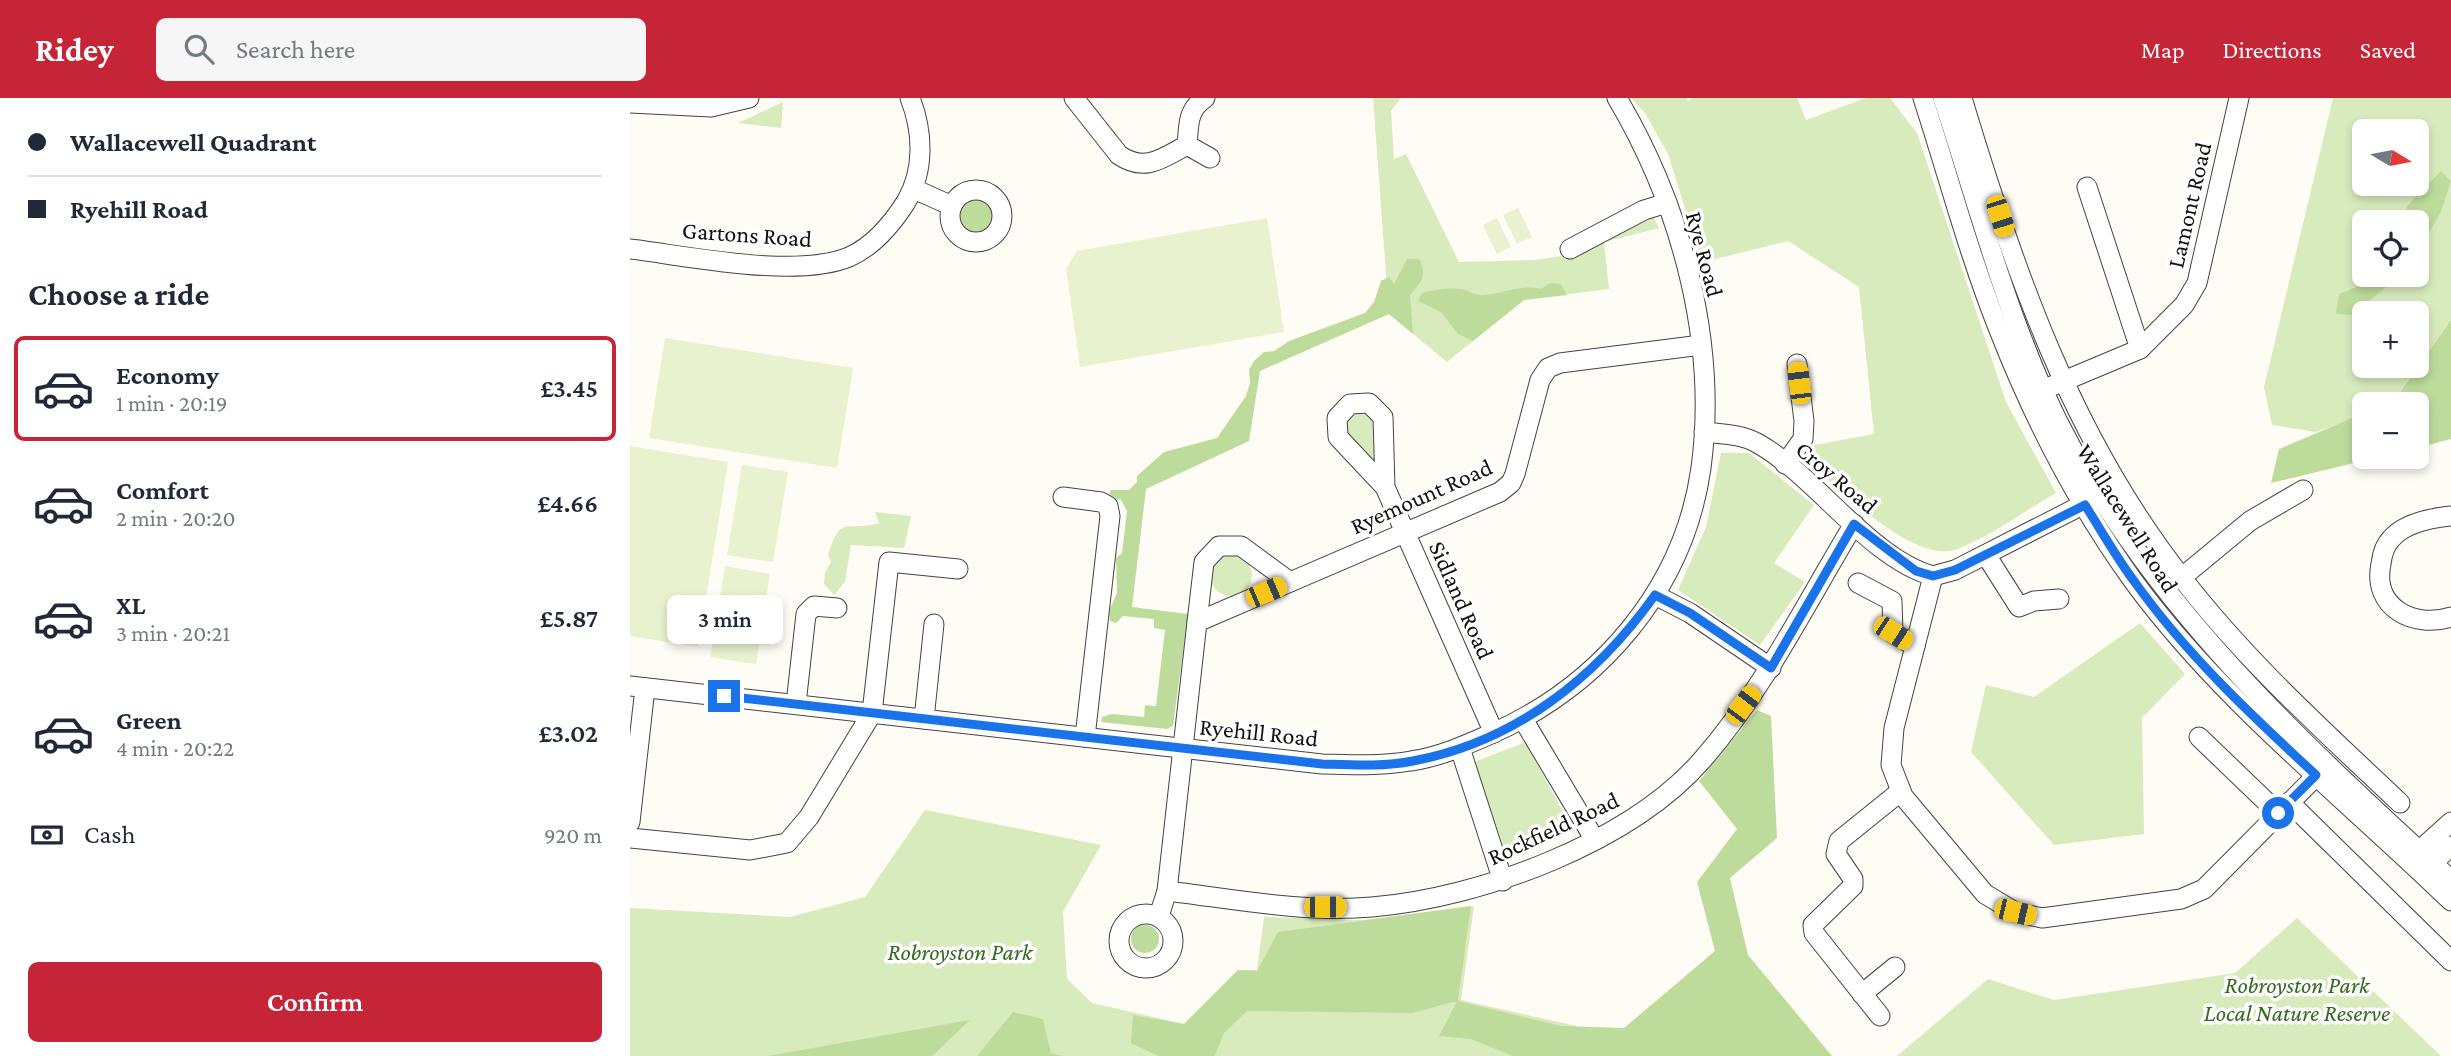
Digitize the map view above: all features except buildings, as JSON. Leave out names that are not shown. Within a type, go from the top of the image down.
[{"type":"street","name":"Gartons Road","points":[[630,249],[774,264],[825,264],[850,256],[874,242],[896,218],[914,189],[920,143],[910,98]]},
{"type":"street","points":[[1074,98],[1119,155],[1129,162],[1152,164],[1187,145]]},
{"type":"street","points":[[1187,145],[1189,115],[1196,104],[1205,98]]},
{"type":"street","name":"Rye Road","points":[[1616,98],[1667,203],[1685,267],[1705,375],[1704,432]]},
{"type":"street","name":"Lamont Road","points":[[2036,394],[2140,349],[2184,306],[2197,283],[2239,98]]},
{"type":"street","points":[[630,103],[685,108],[743,99]]},
{"type":"street","name":"Wallacewell Road","points":[[1935,100],[2062,382],[2117,485],[2181,578],[2250,657],[2400,803]]},
{"type":"street","name":"Wallacewell Road","points":[[1935,100],[2015,321],[2036,394],[2133,581],[2227,692],[2322,770],[2420,862],[2451,901]]},
{"type":"street","points":[[1187,145],[1210,159]]},
{"type":"street","points":[[2087,187],[2140,349]]},
{"type":"street","points":[[914,189],[952,206]]},
{"type":"street","points":[[1570,249],[1644,210],[1667,203]]},
{"type":"street","name":"Ryemount Road","points":[[1197,622],[1500,492],[1511,483],[1540,380],[1548,368],[1560,363],[1701,345]]},
{"type":"street","points":[[1785,464],[1803,439],[1804,421],[1797,364]]},
{"type":"street","name":"Croy Road","points":[[1704,432],[1730,434],[1756,442],[1854,524],[1916,571],[1933,576]]},
{"type":"street","name":"Ryehill Road","points":[[637,687],[1322,764],[1378,765],[1414,761],[1460,748],[1524,721],[1562,696],[1627,635],[1655,595],[1672,563],[1701,469],[1704,432]]},
{"type":"street","name":"Sidland Road","points":[[1385,487],[1494,733]]},
{"type":"street","points":[[2181,578],[2250,522],[2303,490]]},
{"type":"street","points":[[1063,497],[1101,502],[1108,506],[1110,516],[1085,737]]},
{"type":"street","points":[[2093,500],[1955,570],[1933,576],[1894,727],[1891,765],[1901,791],[1985,894],[2015,912],[2042,918],[2181,899],[2204,889],[2343,749]]},
{"type":"street","points":[[2451,516],[2411,525],[2391,537],[2384,550],[2379,574],[2386,599],[2403,616],[2428,620],[2451,617]]},
{"type":"street","name":"Rockfield Road","points":[[1167,891],[1302,907],[1372,907],[1452,894],[1503,881],[1595,840],[1634,818],[1702,761],[1771,668],[1854,524]]},
{"type":"street","points":[[1159,916],[1167,891],[1202,569],[1208,555],[1219,546],[1241,546],[1290,582]]},
{"type":"street","points":[[1986,555],[2017,615],[2034,601],[2059,598]]},
{"type":"street","points":[[630,838],[750,850],[787,843],[809,817],[872,713],[889,562],[958,569]]},
{"type":"street","points":[[1858,583],[1892,601],[1893,633],[1915,646]]},
{"type":"street","points":[[1655,595],[1690,613],[1771,668]]},
{"type":"street","points":[[796,704],[806,614],[814,606],[836,608]]},
{"type":"street","points":[[924,719],[934,624]]},
{"type":"street","points":[[630,822],[637,687]]},
{"type":"street","points":[[1524,721],[1595,840]]},
{"type":"street","points":[[2199,737],[2284,808],[2451,961]]},
{"type":"street","points":[[1460,748],[1503,881]]},
{"type":"street","points":[[1881,1016],[1814,933],[1813,925],[1853,886],[1853,879],[1836,854],[1839,841],[1901,791]]},
{"type":"street","points":[[2420,862],[2451,822]]},
{"type":"street","points":[[2420,862],[2451,846]]},
{"type":"street","name":"Wallacewell Road","points":[[2420,862],[2451,880]]},
{"type":"street","points":[[1862,993],[1895,967]]},
{"type":"green space","points":[[1373,98],[1401,98],[1391,111],[1394,159],[1406,154],[1459,262],[1536,260],[1574,254],[1652,214],[1659,228],[1604,242],[1609,289],[1524,300],[1447,362],[1389,314]]},
{"type":"green space","points":[[1631,98],[1686,98],[1689,101],[1692,98],[1797,98],[1806,120],[1866,98],[1890,98],[1917,133],[2006,402],[2056,493],[1971,543],[1958,549],[1940,551],[1920,546],[1878,521],[1806,461],[1814,445],[1874,434],[1859,287],[1788,241],[1707,261],[1698,250],[1668,154],[1645,113]]},
{"type":"green space","points":[[2333,98],[2451,98],[2451,320],[2429,351],[2429,301],[2352,301],[2352,378],[2410,378],[2400,392],[2352,392],[2352,419],[2316,432],[2272,425],[2264,387]]},
{"type":"green space","points":[[783,102],[781,128],[738,123]]},
{"type":"green space","points":[[2441,171],[2451,181],[2441,212],[2429,232],[2429,210],[2406,210],[2417,196],[2429,196],[2429,183]]},
{"type":"green space","points":[[976,197],[990,202],[995,216],[990,230],[976,235],[962,230],[957,216],[962,202]]},
{"type":"green space","points":[[1518,208],[1532,237],[1517,244],[1503,215]]},
{"type":"green space","points":[[1267,218],[1284,332],[1080,367],[1066,269],[1077,251]]},
{"type":"green space","points":[[1497,218],[1511,247],[1497,254],[1483,225]]},
{"type":"green space","points":[[1407,259],[1419,259],[1423,270],[1420,283],[1410,295],[1413,334],[1389,314],[1260,371],[1249,441],[1146,489],[1132,607],[1188,614],[1173,726],[1167,729],[1101,722],[1102,717],[1112,714],[1144,717],[1145,705],[1156,706],[1165,630],[1154,628],[1154,619],[1123,616],[1116,623],[1110,621],[1109,611],[1117,593],[1116,558],[1122,553],[1127,511],[1121,500],[1109,497],[1110,490],[1129,490],[1137,482],[1137,476],[1164,452],[1217,438],[1246,396],[1250,383],[1249,370],[1254,361],[1264,352],[1274,351],[1289,341],[1365,313],[1374,302],[1381,281],[1389,277],[1394,284]]},
{"type":"green space","points":[[1550,283],[1561,284],[1567,295],[1524,300],[1473,341],[1458,334],[1441,312],[1418,301],[1422,293],[1441,289],[1460,289],[1482,295],[1517,288],[1541,289]]},
{"type":"green space","points":[[2356,287],[2386,287],[2369,301],[2352,301],[2352,315],[2336,314],[2339,294]]},
{"type":"green space","points":[[2451,320],[2451,439],[2429,445],[2429,392],[2400,392],[2410,378],[2429,378],[2429,351]]},
{"type":"green space","points":[[665,338],[853,368],[837,468],[649,438]]},
{"type":"green space","points":[[1361,410],[1375,415],[1378,460],[1372,463],[1344,429],[1347,418]]},
{"type":"green space","points":[[2352,418],[2352,464],[2271,483],[2279,449]]},
{"type":"green space","points":[[630,446],[728,462],[698,647],[630,636]]},
{"type":"green space","points":[[1721,453],[1749,453],[1814,505],[1774,563],[1805,582],[1760,645],[1678,590],[1706,527]]},
{"type":"green space","points":[[742,465],[788,472],[773,562],[727,555]]},
{"type":"green space","points":[[875,512],[911,516],[904,548],[851,545],[845,582],[834,595],[824,584],[825,572],[831,562],[828,555],[837,533],[846,527],[879,523]]},
{"type":"green space","points":[[1231,554],[1246,560],[1252,575],[1246,590],[1231,596],[1216,590],[1210,575],[1216,560]]},
{"type":"green space","points":[[725,566],[770,574],[756,664],[710,657]]},
{"type":"green space","points":[[2140,623],[2185,674],[2142,718],[2144,834],[2054,845],[1971,752],[1986,685],[2034,697]]},
{"type":"green space","points":[[1757,710],[1771,716],[1777,838],[1730,878],[1748,955],[1832,1056],[1513,1056],[1471,1039],[1439,1036],[1457,1001],[1412,1013],[1247,1011],[1224,1033],[1215,1056],[1158,1056],[1131,1043],[1133,1015],[1184,1024],[1238,970],[1257,971],[1278,932],[1471,906],[1458,1001],[1561,1026],[1624,1028],[1715,951],[1697,882],[1737,829],[1699,781]]},
{"type":"green space","points":[[1526,742],[1572,829],[1508,860],[1474,762]]},
{"type":"green space","name":"Robroyston Park","points":[[925,810],[1101,845],[1063,912],[1067,979],[1092,1003],[1184,1024],[1238,970],[1257,970],[1264,917],[1363,920],[1474,906],[1461,1000],[1709,1056],[630,1056],[630,908],[790,917],[865,897]]},
{"type":"green space","name":"Robroyston Park Local Nature Reserve","points":[[2297,918],[2441,1056],[1897,1056],[1988,979],[2054,1000],[2235,973]]},
{"type":"green space","points":[[1145,925],[1155,929],[1159,939],[1155,949],[1145,953],[1135,949],[1131,939],[1135,929]]},
{"type":"green space","points":[[1013,1012],[1043,1019],[1051,1053],[1062,1056],[977,1056]]},
{"type":"green space","points":[[970,1020],[932,1056],[768,1056]]},
{"type":"route","points":[[724,696],[1322,764],[1378,765],[1414,761],[1460,748],[1524,721],[1562,696],[1627,635],[1655,595],[1690,613],[1771,668],[1854,524],[1916,571],[1933,576],[1955,570],[2085,505],[2133,581],[2180,639],[2227,692],[2316,775],[2278,813]]}]
